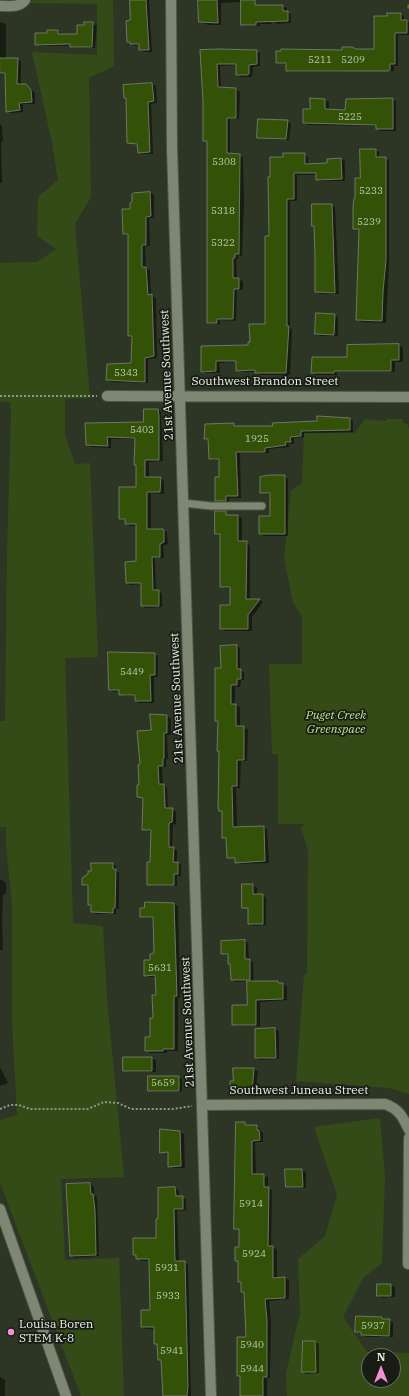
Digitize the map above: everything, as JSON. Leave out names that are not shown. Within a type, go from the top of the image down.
[{"type":"street","points":[[0,6],[22,5],[25,0]]},
{"type":"street","name":"21st Avenue Southwest","points":[[171,0],[172,148],[181,395],[183,503],[211,1396]]},
{"type":"street","name":"Southwest Brandon Street","points":[[107,396],[181,395],[409,397]]},
{"type":"street","name":"Southwest Juneau Street","points":[[203,1105],[385,1104],[394,1107],[403,1116],[409,1130]]},
{"type":"street","points":[[408,1264],[409,1138]]},
{"type":"street","points":[[0,1209],[66,1396]]},
{"type":"lane","points":[[183,503],[211,506],[262,506]]},
{"type":"path","points":[[0,396],[107,396]]},
{"type":"path","points":[[0,1109],[10,1105],[19,1105],[30,1109],[88,1109],[104,1102],[118,1102],[131,1108],[173,1109],[182,1106],[193,1106]]},
{"type":"green space","points":[[31,0],[113,0],[114,66],[89,78],[91,197],[75,224],[90,398],[65,399],[65,436],[75,464],[90,463],[98,657],[65,658],[73,923],[103,926],[107,999],[124,1177],[61,1179],[65,1260],[119,1258],[124,1396],[81,1396],[0,1183],[0,1120],[17,1115],[12,1022],[12,905],[6,845],[6,827],[0,827],[0,721],[5,721],[7,555],[11,412],[10,402],[0,402],[0,263],[37,262],[56,249],[37,236],[38,197],[58,180],[52,143],[32,52],[97,55],[97,4],[31,3]]},
{"type":"green space","name":"Puget Creek Greenspace","points":[[365,419],[386,421],[387,419],[403,419],[403,423],[407,424],[409,429],[409,1094],[389,1088],[296,1081],[304,975],[307,972],[308,851],[301,827],[305,824],[278,824],[278,754],[272,754],[269,664],[302,664],[302,616],[293,603],[284,558],[291,491],[302,483],[304,433],[355,433]]},
{"type":"green space","points":[[380,1118],[385,1176],[382,1263],[363,1278],[343,1317],[364,1348],[361,1348],[361,1388],[401,1388],[401,1353],[409,1353],[409,1396],[287,1396],[286,1373],[300,1313],[298,1259],[325,1236],[337,1195],[314,1127]]},
{"type":"building","points":[[130,0],[146,0],[149,50],[139,50],[139,44],[130,44],[130,42],[127,42],[126,21],[130,20]]},
{"type":"building","points":[[198,0],[217,0],[218,23],[199,22]]},
{"type":"building","points":[[241,0],[255,0],[255,5],[283,5],[283,11],[288,11],[288,21],[256,22],[256,25],[241,25]]},
{"type":"building","points":[[387,13],[401,13],[401,20],[407,20],[407,33],[395,33],[395,64],[390,64],[390,70],[388,71],[286,71],[286,63],[276,63],[276,51],[281,51],[281,49],[342,50],[342,47],[352,47],[356,49],[374,49],[374,16],[387,16]]},
{"type":"building","points":[[84,22],[93,22],[92,47],[70,47],[70,44],[35,45],[35,33],[47,33],[47,30],[58,30],[58,34],[77,34],[77,25],[84,25]]},
{"type":"building","points":[[200,50],[257,50],[257,64],[249,65],[249,74],[236,75],[236,64],[217,64],[218,87],[236,88],[236,118],[227,118],[227,153],[240,154],[239,254],[235,254],[235,258],[233,258],[233,278],[239,278],[239,289],[234,289],[233,319],[217,319],[217,323],[207,323],[207,141],[203,141],[203,101]]},
{"type":"building","points":[[0,58],[18,58],[17,84],[26,84],[31,90],[32,102],[19,103],[20,110],[6,112],[5,73],[0,73]]},
{"type":"building","points":[[152,83],[154,101],[148,102],[150,152],[138,153],[137,144],[127,143],[126,98],[124,98],[123,85]]},
{"type":"building","points":[[310,98],[325,99],[325,109],[345,110],[346,99],[393,98],[393,129],[376,129],[376,125],[303,123],[303,109],[310,109]]},
{"type":"building","points":[[258,119],[288,120],[286,139],[257,138]]},
{"type":"building","points":[[360,149],[376,149],[376,157],[386,157],[386,260],[382,321],[356,320],[359,229],[353,229],[353,207],[355,198],[355,178],[360,178]]},
{"type":"building","points":[[283,153],[305,153],[305,164],[327,163],[327,159],[341,158],[342,179],[316,180],[316,173],[294,173],[294,199],[287,199],[287,326],[289,326],[286,373],[255,373],[255,370],[236,371],[236,361],[216,361],[216,371],[201,372],[201,346],[248,345],[248,342],[250,342],[249,324],[265,324],[265,236],[269,236],[268,177],[270,177],[270,157],[283,157]]},
{"type":"building","points":[[150,192],[151,216],[146,217],[146,245],[142,245],[142,267],[146,267],[148,295],[152,294],[154,356],[145,358],[145,382],[106,380],[107,364],[131,363],[132,336],[128,336],[128,234],[123,234],[122,209],[130,209],[132,194]]},
{"type":"building","points":[[312,204],[332,204],[335,293],[315,292],[314,226],[312,226]]},
{"type":"building","points":[[316,313],[335,314],[334,335],[315,334]]},
{"type":"building","points":[[399,344],[399,360],[391,360],[391,371],[334,371],[334,373],[311,373],[312,357],[347,357],[347,345]]},
{"type":"building","points":[[144,409],[158,409],[159,416],[159,460],[145,460],[145,477],[161,477],[160,492],[147,492],[147,529],[163,529],[164,531],[164,542],[160,544],[160,557],[152,557],[153,590],[159,590],[159,606],[141,606],[141,583],[126,583],[125,562],[136,561],[136,524],[125,524],[125,519],[119,519],[119,487],[136,487],[136,465],[134,465],[135,438],[107,437],[108,446],[86,445],[85,423],[143,422]]},
{"type":"building","points":[[317,416],[350,418],[350,430],[301,431],[301,436],[290,437],[291,442],[285,442],[286,445],[265,448],[265,452],[236,452],[238,496],[226,496],[226,501],[215,501],[215,477],[219,477],[219,459],[209,459],[208,439],[204,439],[205,424],[234,423],[234,426],[273,426],[272,423],[317,421]]},
{"type":"building","points":[[285,475],[285,534],[259,534],[259,516],[270,516],[270,493],[260,493],[260,477]]},
{"type":"building","points":[[215,511],[226,511],[226,515],[238,515],[238,541],[247,541],[246,599],[260,599],[248,615],[248,629],[220,629],[220,605],[230,605],[230,587],[220,587],[220,534],[215,534]]},
{"type":"building","points":[[237,645],[237,669],[241,669],[241,679],[237,679],[237,685],[231,685],[231,704],[236,704],[236,726],[244,726],[244,760],[237,760],[237,786],[232,786],[233,827],[264,826],[265,861],[235,863],[235,858],[227,858],[226,838],[222,838],[222,811],[219,811],[218,808],[219,751],[217,751],[218,721],[215,721],[215,668],[221,668],[220,646]]},
{"type":"building","points":[[108,652],[155,653],[155,675],[150,675],[151,701],[135,701],[135,695],[119,695],[119,690],[109,690]]},
{"type":"building","points":[[150,714],[167,715],[167,733],[164,733],[163,766],[158,766],[159,784],[164,784],[165,808],[173,808],[172,822],[169,823],[169,847],[174,847],[173,862],[178,862],[178,874],[174,874],[174,885],[147,885],[147,862],[150,862],[151,830],[142,830],[143,798],[137,797],[137,785],[139,785],[138,765],[140,764],[137,731],[151,730]]},
{"type":"building","points":[[91,863],[113,863],[113,869],[116,869],[115,908],[113,908],[113,913],[91,912],[91,905],[88,905],[88,885],[82,885],[82,878],[88,874],[88,871],[91,871]]},
{"type":"building","points":[[242,884],[253,884],[253,894],[263,894],[263,924],[248,924],[248,908],[242,908]]},
{"type":"building","points":[[145,902],[174,903],[177,996],[174,996],[174,1049],[163,1049],[163,1051],[145,1051],[145,1037],[150,1037],[150,1018],[153,1018],[152,995],[156,995],[155,975],[144,976],[144,960],[150,960],[150,954],[154,953],[153,917],[140,917],[140,908],[144,908]]},
{"type":"building","points":[[245,940],[245,959],[250,959],[250,980],[231,980],[228,954],[221,954],[221,941]]},
{"type":"building","points":[[247,981],[278,981],[278,983],[283,983],[283,999],[256,1000],[256,1025],[232,1025],[232,1005],[247,1005]]},
{"type":"building","points":[[275,1028],[276,1058],[255,1058],[255,1029]]},
{"type":"building","points":[[123,1057],[152,1057],[152,1071],[123,1071]]},
{"type":"building","points":[[233,1068],[254,1068],[252,1093],[230,1092],[230,1081],[233,1081]]},
{"type":"building","points":[[148,1076],[179,1076],[179,1091],[148,1091]]},
{"type":"building","points":[[236,1122],[245,1122],[245,1125],[257,1125],[257,1130],[259,1130],[260,1140],[252,1141],[252,1174],[264,1174],[264,1187],[269,1187],[268,1246],[273,1246],[273,1278],[285,1277],[285,1298],[265,1299],[267,1320],[267,1377],[263,1377],[263,1396],[240,1396],[240,1376],[237,1376],[237,1337],[246,1337],[244,1292],[241,1292],[241,1282],[238,1282],[238,1261],[235,1261],[235,1247],[239,1247],[239,1229],[234,1229]]},
{"type":"building","points":[[160,1129],[180,1131],[181,1166],[168,1167],[168,1152],[160,1153]]},
{"type":"building","points":[[285,1169],[302,1169],[303,1187],[286,1187]]},
{"type":"building","points":[[90,1183],[95,1210],[96,1255],[70,1256],[66,1184]]},
{"type":"building","points":[[175,1187],[176,1196],[183,1196],[183,1209],[174,1209],[175,1261],[185,1261],[188,1386],[187,1396],[163,1396],[161,1360],[158,1360],[157,1344],[154,1344],[154,1327],[141,1327],[141,1310],[150,1310],[149,1259],[136,1259],[136,1255],[133,1255],[133,1238],[156,1238],[156,1219],[158,1219],[158,1188]]},
{"type":"building","points":[[377,1284],[391,1284],[391,1296],[377,1296]]},
{"type":"building","points":[[356,1316],[382,1317],[382,1319],[390,1319],[389,1336],[361,1335],[361,1332],[355,1332]]},
{"type":"building","points":[[303,1341],[315,1341],[316,1372],[302,1372]]},
{"type":"place","name":"Louisa Boren STEM K-8","points":[[11,1332]]}]
